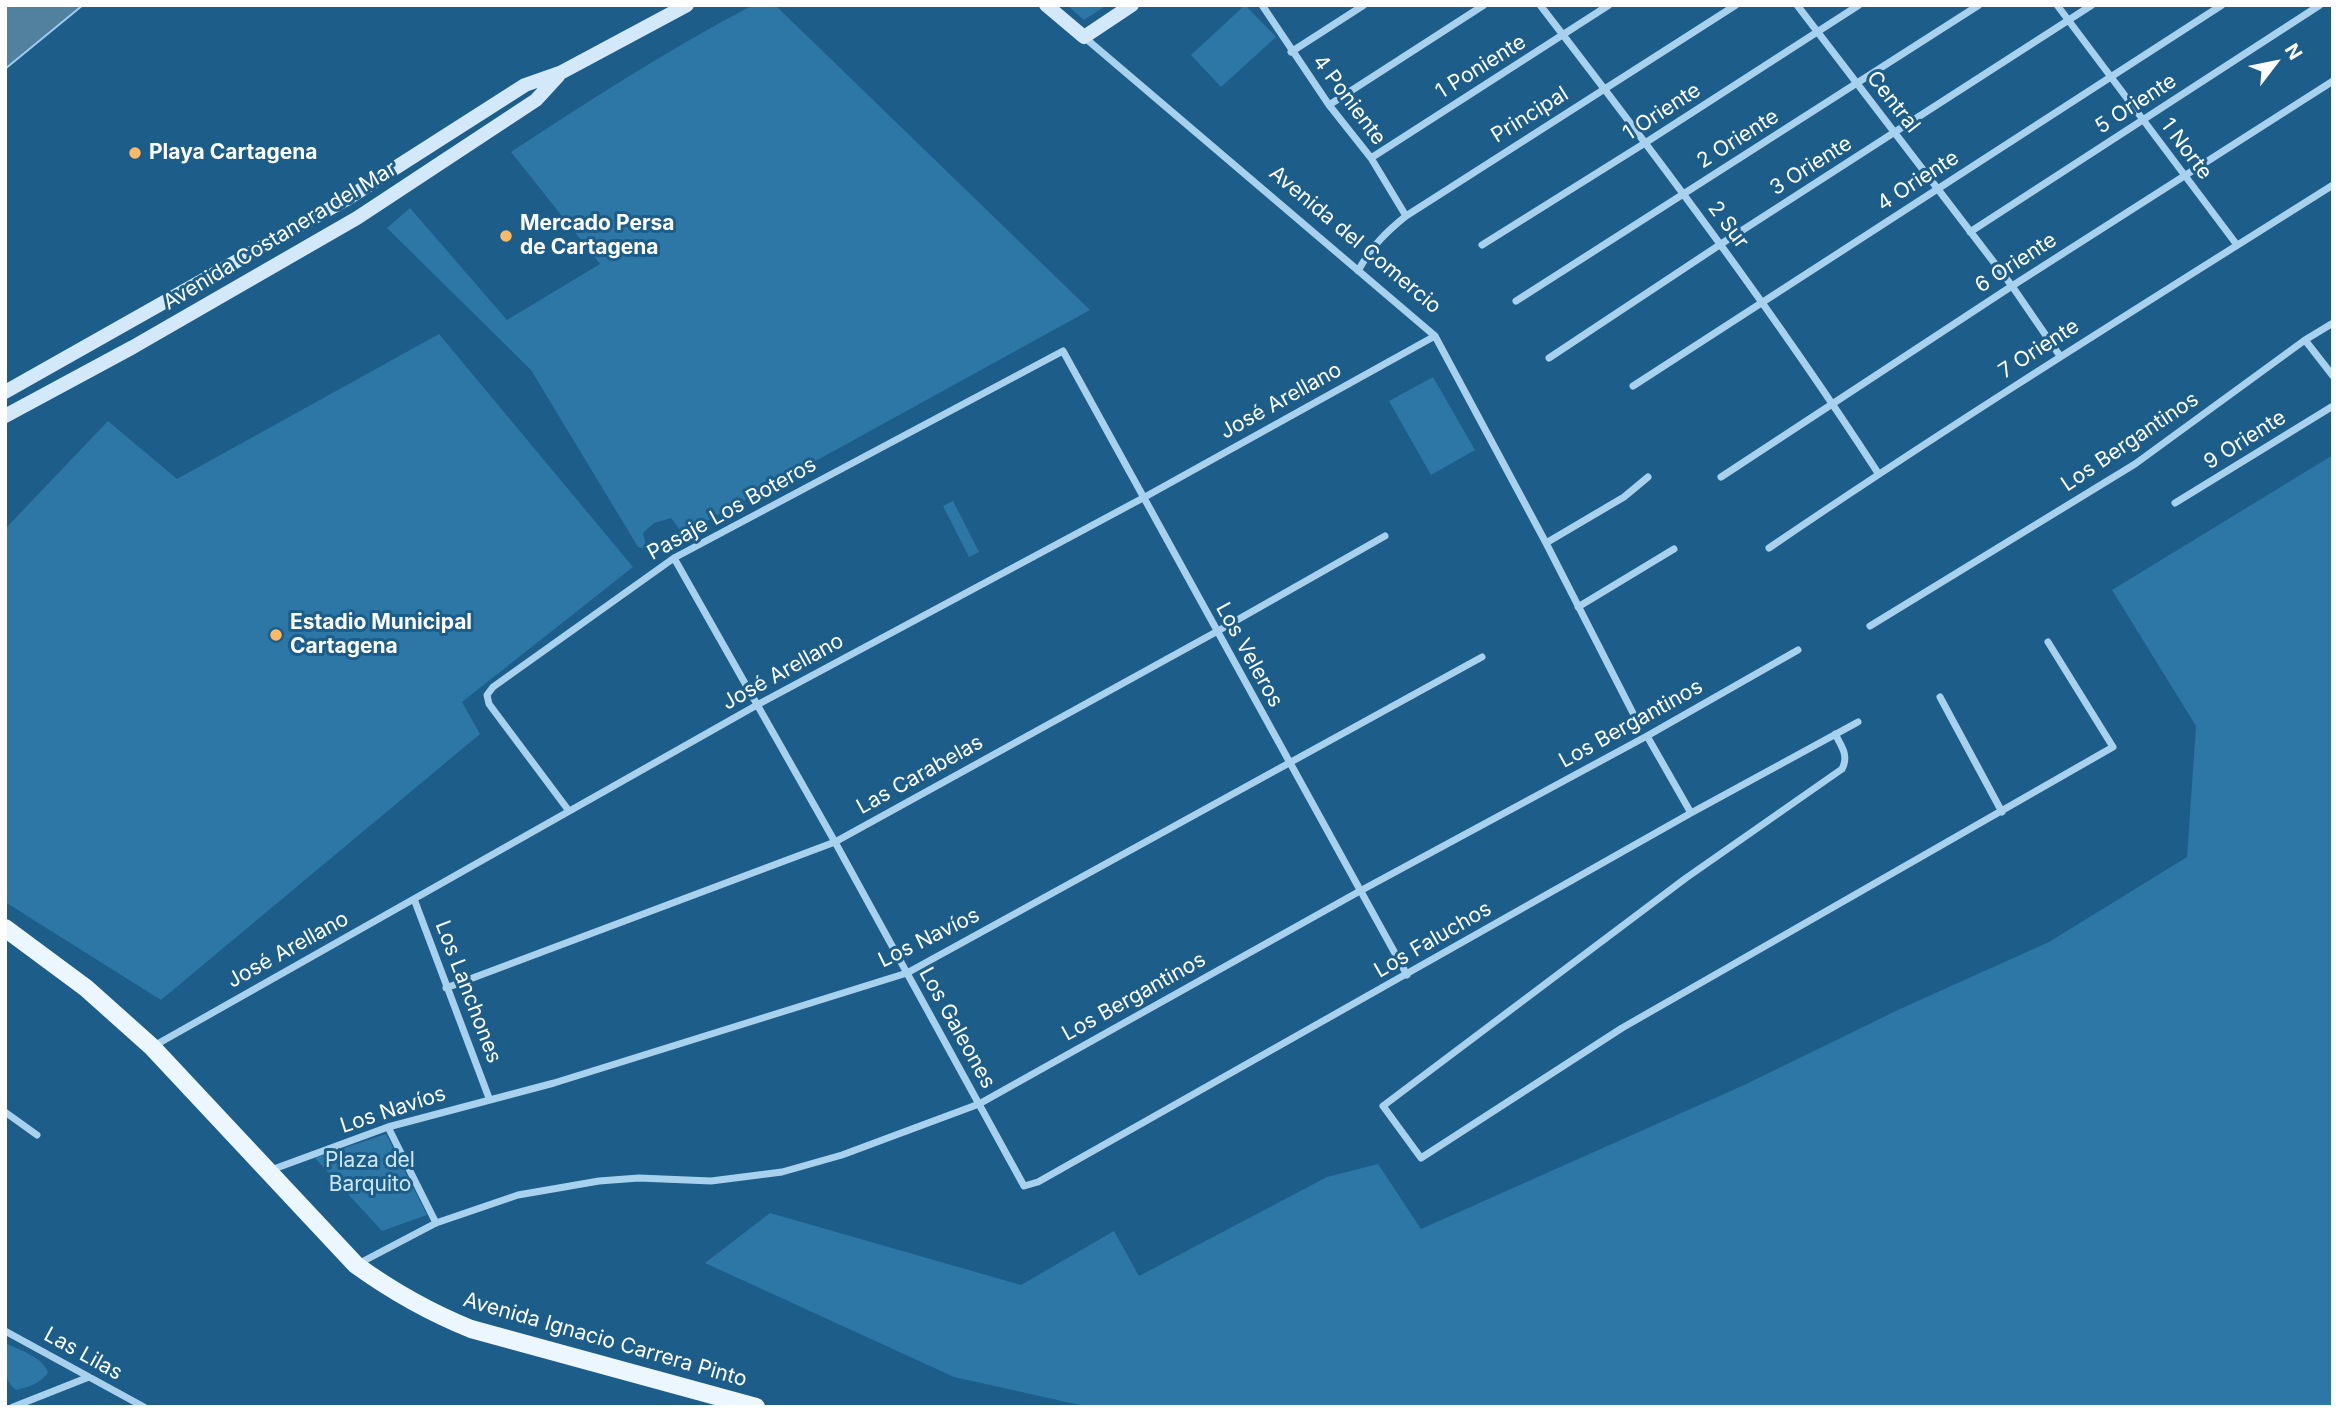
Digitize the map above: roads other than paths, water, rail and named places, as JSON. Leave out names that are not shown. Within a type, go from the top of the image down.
[{"type":"main road","name":"Avenida Ignacio Carrera Pinto","points":[[6,930],[86,988],[152,1047],[356,1265],[408,1300],[471,1328],[756,1407]]},
{"type":"street","name":"Avenida Costanera del Mar","points":[[5,392],[345,200],[526,85],[562,72],[687,5]]},
{"type":"street","name":"Avenida del Comercio","points":[[1046,5],[1434,336],[1546,543],[1636,719]]},
{"type":"street","points":[[1084,37],[1132,5]]},
{"type":"street","name":"4 Poniente","points":[[1262,5],[1291,52],[1371,158],[1406,216]]},
{"type":"street","points":[[1291,52],[1364,5]]},
{"type":"street","points":[[1329,105],[1484,5]]},
{"type":"street","name":"2 Sur","points":[[1540,5],[1764,302],[1878,473]]},
{"type":"street","name":"1 Poniente","points":[[1371,158],[1609,5]]},
{"type":"street","name":"Principal","points":[[1358,271],[1382,235],[1406,216],[1736,5]]},
{"type":"street","name":"Central","points":[[1797,5],[2012,286],[2060,356]]},
{"type":"street","name":"1 Oriente","points":[[1482,245],[1859,5]]},
{"type":"street","name":"2 Oriente","points":[[1516,301],[1858,85],[1979,5]]},
{"type":"street","name":"1 Norte","points":[[2057,5],[2237,245]]},
{"type":"street","name":"3 Oriente","points":[[1549,358],[2092,5]]},
{"type":"street","name":"4 Oriente","points":[[1633,386],[2222,5]]},
{"type":"street","name":"5 Oriente","points":[[1970,232],[2320,5]]},
{"type":"street","name":"Avenida Costanera del Mar","points":[[5,416],[133,347],[357,218],[536,100],[562,72]]},
{"type":"street","name":"6 Oriente","points":[[1721,477],[2333,80]]},
{"type":"street","name":"7 Oriente","points":[[1769,548],[1878,473],[2333,185]]},
{"type":"street","name":"Los Bergantinos","points":[[1870,626],[2135,464],[2305,340],[2333,323]]},
{"type":"street","name":"José Arellano","points":[[152,1047],[757,705],[1143,498],[1434,336]]},
{"type":"street","points":[[2305,340],[2333,376]]},
{"type":"street","name":"Los Veleros","points":[[1063,351],[1408,975]]},
{"type":"street","name":"Pasaje Los Boteros","points":[[569,811],[489,704],[487,695],[494,687],[674,558],[1063,351]]},
{"type":"street","name":"9 Oriente","points":[[2175,503],[2333,406]]},
{"type":"street","points":[[1546,543],[1624,497],[1648,477]]},
{"type":"street","name":"Las Carabelas","points":[[446,988],[835,842],[1384,536]]},
{"type":"street","points":[[1578,607],[1674,549]]},
{"type":"street","name":"Los Galeones","points":[[674,558],[835,842],[1024,1186]]},
{"type":"street","points":[[1835,734],[1845,753],[1846,761],[1842,769],[1686,878],[1383,1106],[1421,1158],[1622,1028],[2113,747],[2048,642]]},
{"type":"street","name":"Los Bergantinos","points":[[356,1265],[436,1223],[491,1203],[558,1187],[639,1178],[711,1181],[782,1172],[842,1155],[979,1104],[1798,650]]},
{"type":"street","name":"Los Navíos","points":[[267,1171],[388,1127],[489,1098],[554,1083],[907,973],[1482,657]]},
{"type":"street","points":[[1940,697],[2002,812]]},
{"type":"street","name":"Los Faluchos","points":[[1024,1186],[1038,1182],[1690,813],[1858,722]]},
{"type":"street","points":[[1647,736],[1690,813]]},
{"type":"street","name":"Los Lanchones","points":[[414,899],[489,1098]]},
{"type":"street","points":[[5,1112],[37,1135]]},
{"type":"street","points":[[388,1127],[436,1223]]},
{"type":"street","name":"Las Lilas","points":[[5,1331],[144,1407]]},
{"type":"street","points":[[12,1407],[89,1377]]},
{"type":"place","name":"Playa Cartagena","points":[[135,153]]},
{"type":"place","name":"Mercado Persa de Cartagena","points":[[506,236]]},
{"type":"place","name":"Estadio Municipal Cartagena","points":[[276,635]]},
{"type":"park label","name":"Plaza del Barquito","points":[[370,1173]]}]
